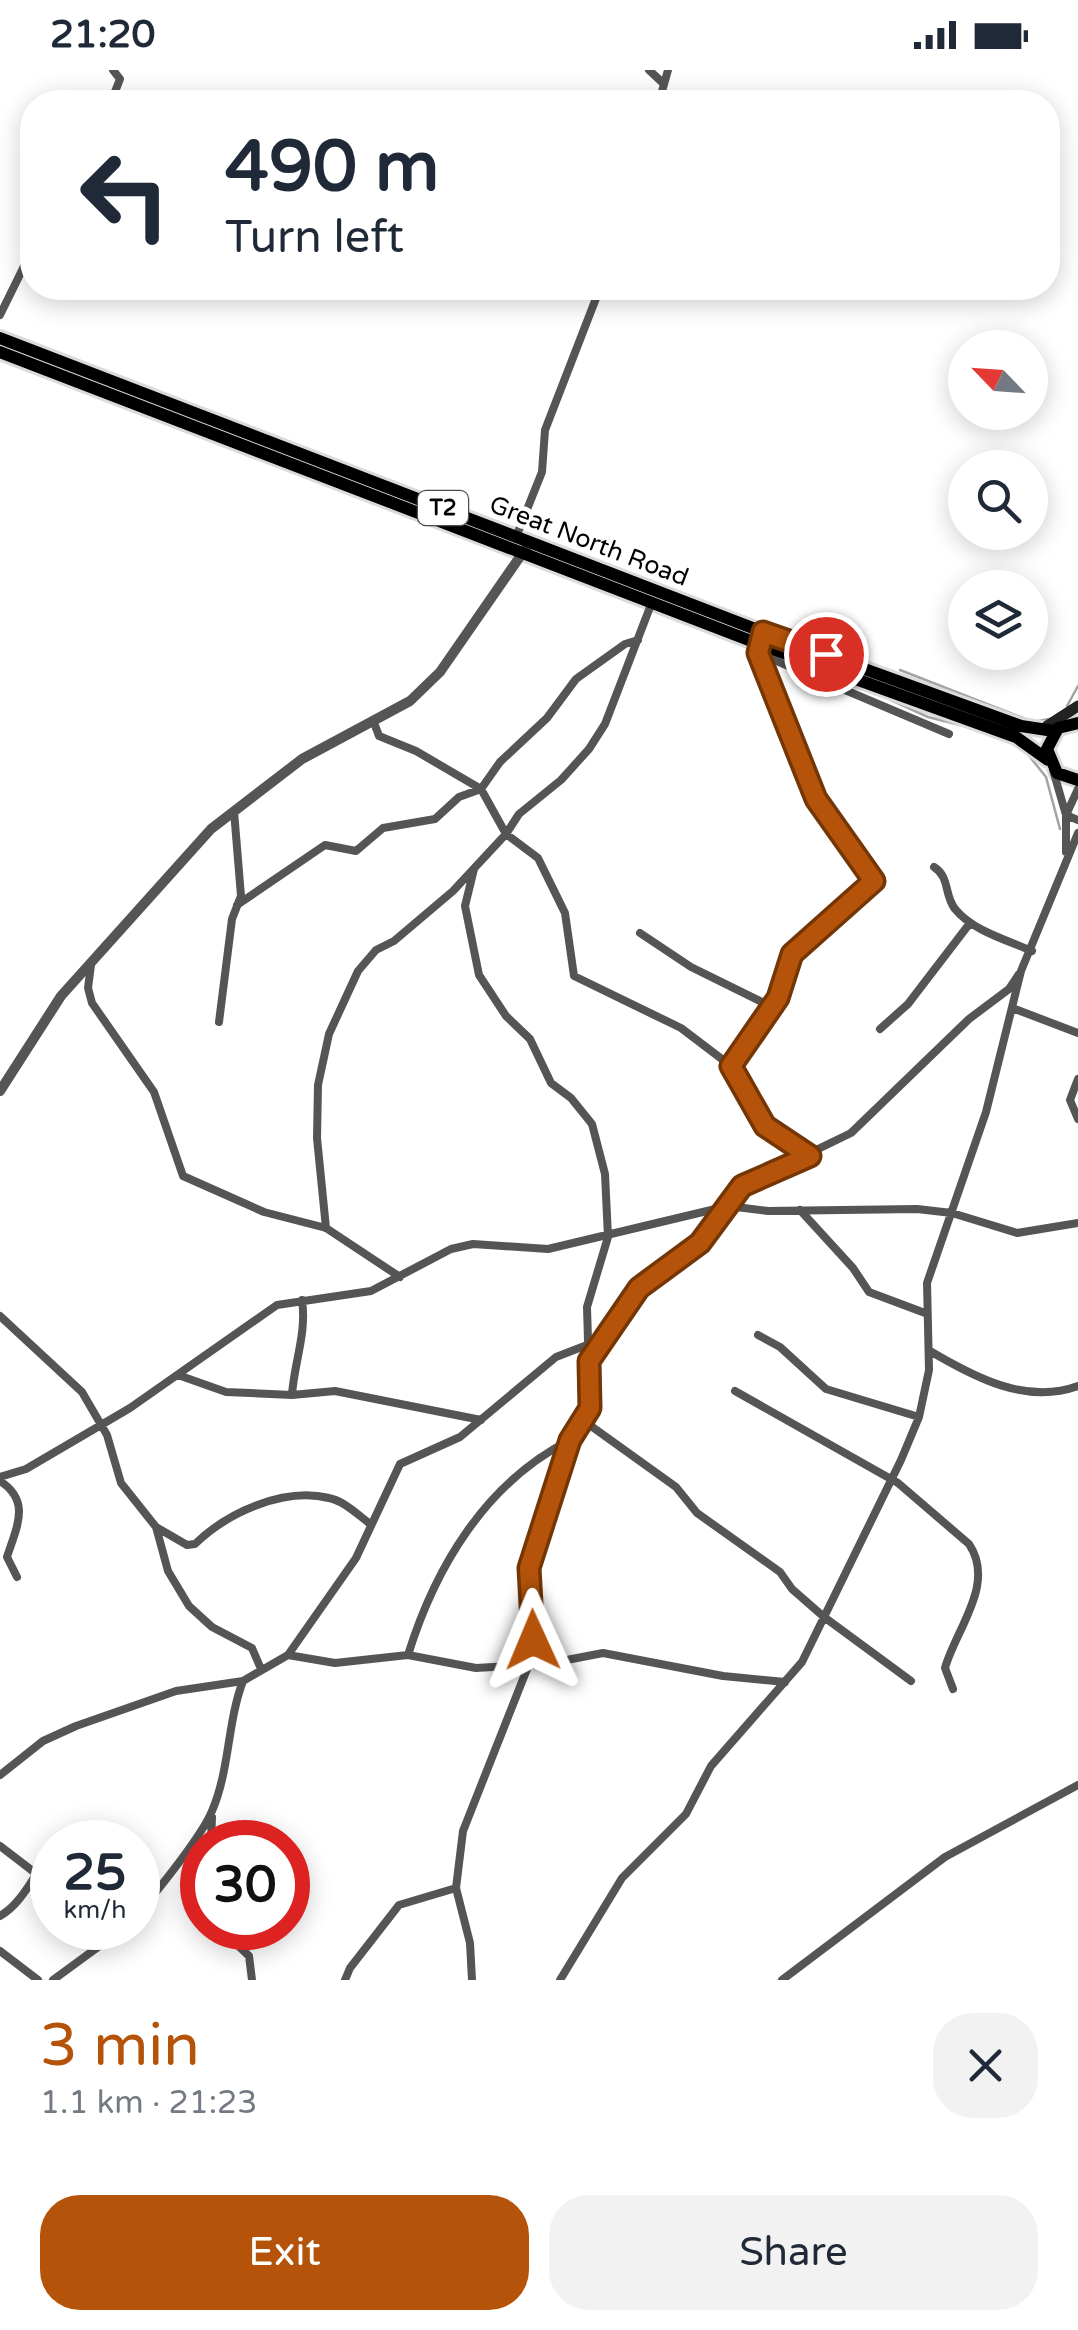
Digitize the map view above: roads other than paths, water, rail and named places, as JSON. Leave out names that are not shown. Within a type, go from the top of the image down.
[{"type":"main road","name":"Great North Road","points":[[0,338],[654,597],[760,643],[1016,737],[1078,780]]},
{"type":"main road","name":"Great North Road","points":[[0,352],[523,545]]},
{"type":"main road","name":"Great North Road","points":[[760,643],[1038,730],[1056,729],[1075,714]]},
{"type":"main road","points":[[1038,730],[1075,714]]},
{"type":"main road","points":[[1051,764],[1047,744],[1056,729]]},
{"type":"street","points":[[649,70],[664,84]]},
{"type":"street","points":[[662,90],[668,70]]},
{"type":"street","points":[[0,315],[20,274]]},
{"type":"street","points":[[0,1091],[44,1019],[211,830],[302,759],[410,701],[440,672],[523,545],[542,472],[545,430],[595,300]]},
{"type":"street","points":[[326,1228],[318,1098],[329,1034],[365,960],[424,917],[474,869],[519,814],[562,780],[589,749],[606,724],[654,597]]},
{"type":"street","points":[[237,905],[326,845],[356,851],[382,828],[435,819],[459,797],[481,789],[500,762],[547,718],[576,679],[624,644],[638,640]]},
{"type":"street","points":[[760,643],[949,734]]},
{"type":"street","points":[[731,1066],[772,1007],[785,983],[792,954],[874,881],[816,799],[760,643]]},
{"type":"street","points":[[373,720],[379,736],[416,751],[481,789],[506,834],[538,858],[565,912],[574,976],[681,1028],[731,1066],[765,1126],[810,1156]]},
{"type":"street","points":[[1051,764],[1066,815],[1066,855]]},
{"type":"street","points":[[1066,815],[1078,789]]},
{"type":"street","points":[[219,1022],[242,885],[235,861],[234,811]]},
{"type":"street","points":[[1066,815],[1078,820]]},
{"type":"street","points":[[589,1361],[639,1288],[700,1243],[742,1186],[851,1133],[969,1018],[1010,989],[1032,951],[1066,855],[1078,833]]},
{"type":"street","points":[[934,867],[944,876],[951,904],[970,923],[1032,951]]},
{"type":"street","points":[[408,1655],[429,1594],[459,1539],[522,1474],[570,1440],[584,1421],[590,1408],[588,1306],[604,1264],[608,1237],[605,1174],[592,1124],[571,1098],[551,1083],[530,1039],[506,1016],[479,975],[465,906],[474,869]]},
{"type":"street","points":[[880,1029],[908,1004],[970,923]]},
{"type":"street","points":[[640,933],[690,968],[772,1007]]},
{"type":"street","points":[[91,966],[88,988],[92,1003],[154,1092],[183,1176],[264,1212],[326,1228],[400,1277]]},
{"type":"street","points":[[560,1980],[622,1878],[686,1814],[712,1766],[802,1662],[891,1480],[919,1417],[930,1351],[925,1313],[927,1284],[1015,1010],[1021,971]]},
{"type":"street","points":[[1015,1010],[1078,1033]]},
{"type":"street","points":[[1078,1080],[1070,1100],[1078,1119]]},
{"type":"street","points":[[17,1576],[7,1556],[21,1505],[18,1496],[0,1479],[26,1469],[102,1424],[277,1305],[356,1295],[400,1277],[450,1249],[472,1244],[548,1249],[728,1206],[952,1212],[1017,1232],[1078,1223]]},
{"type":"street","points":[[800,1210],[853,1268],[868,1292],[925,1313]]},
{"type":"street","points":[[292,1395],[295,1356],[304,1326],[302,1300]]},
{"type":"street","points":[[0,1316],[70,1380],[102,1424],[121,1483],[156,1527],[187,1545],[195,1544],[235,1513],[286,1496],[330,1498],[369,1522]]},
{"type":"street","points":[[758,1335],[780,1347],[826,1389],[919,1417]]},
{"type":"street","points":[[0,1775],[43,1740],[76,1726],[176,1691],[243,1682],[288,1655],[356,1558],[369,1522],[400,1464],[460,1437],[556,1357],[587,1345]]},
{"type":"street","points":[[930,1351],[994,1385],[1057,1393],[1078,1386]]},
{"type":"street","points":[[178,1375],[226,1392],[292,1395],[335,1391],[481,1420]]},
{"type":"street","points":[[735,1391],[891,1480],[976,1554],[975,1598],[945,1668],[953,1689]]},
{"type":"street","points":[[584,1421],[609,1444],[676,1487],[697,1513],[780,1572],[792,1590],[824,1617],[911,1681]]},
{"type":"street","points":[[472,1980],[470,1943],[456,1888],[462,1831],[529,1664],[533,1610],[529,1568],[570,1440]]},
{"type":"street","points":[[156,1527],[168,1571],[189,1606],[212,1627],[252,1648],[261,1669]]},
{"type":"street","points":[[288,1655],[336,1663],[408,1655],[476,1668],[603,1653],[723,1676],[786,1682]]},
{"type":"street","points":[[212,1820],[232,1747],[236,1702],[243,1682]]},
{"type":"street","points":[[782,1980],[945,1857],[1078,1785]]},
{"type":"street","points":[[160,1884],[212,1812]]},
{"type":"street","points":[[0,1846],[30,1869]]},
{"type":"street","points":[[0,1916],[19,1903],[30,1880]]},
{"type":"street","points":[[345,1980],[399,1905],[456,1888]]},
{"type":"street","points":[[54,1980],[94,1950]]},
{"type":"street","points":[[243,1950],[249,1956],[252,1980]]},
{"type":"street","points":[[0,1951],[38,1980]]},
{"type":"waterway","points":[[900,670],[1033,722],[1049,719]]},
{"type":"waterway","points":[[1067,706],[1078,686]]},
{"type":"waterway","points":[[891,700],[928,717],[984,731]]},
{"type":"waterway","points":[[1026,752],[1046,777],[1060,829]]}]
